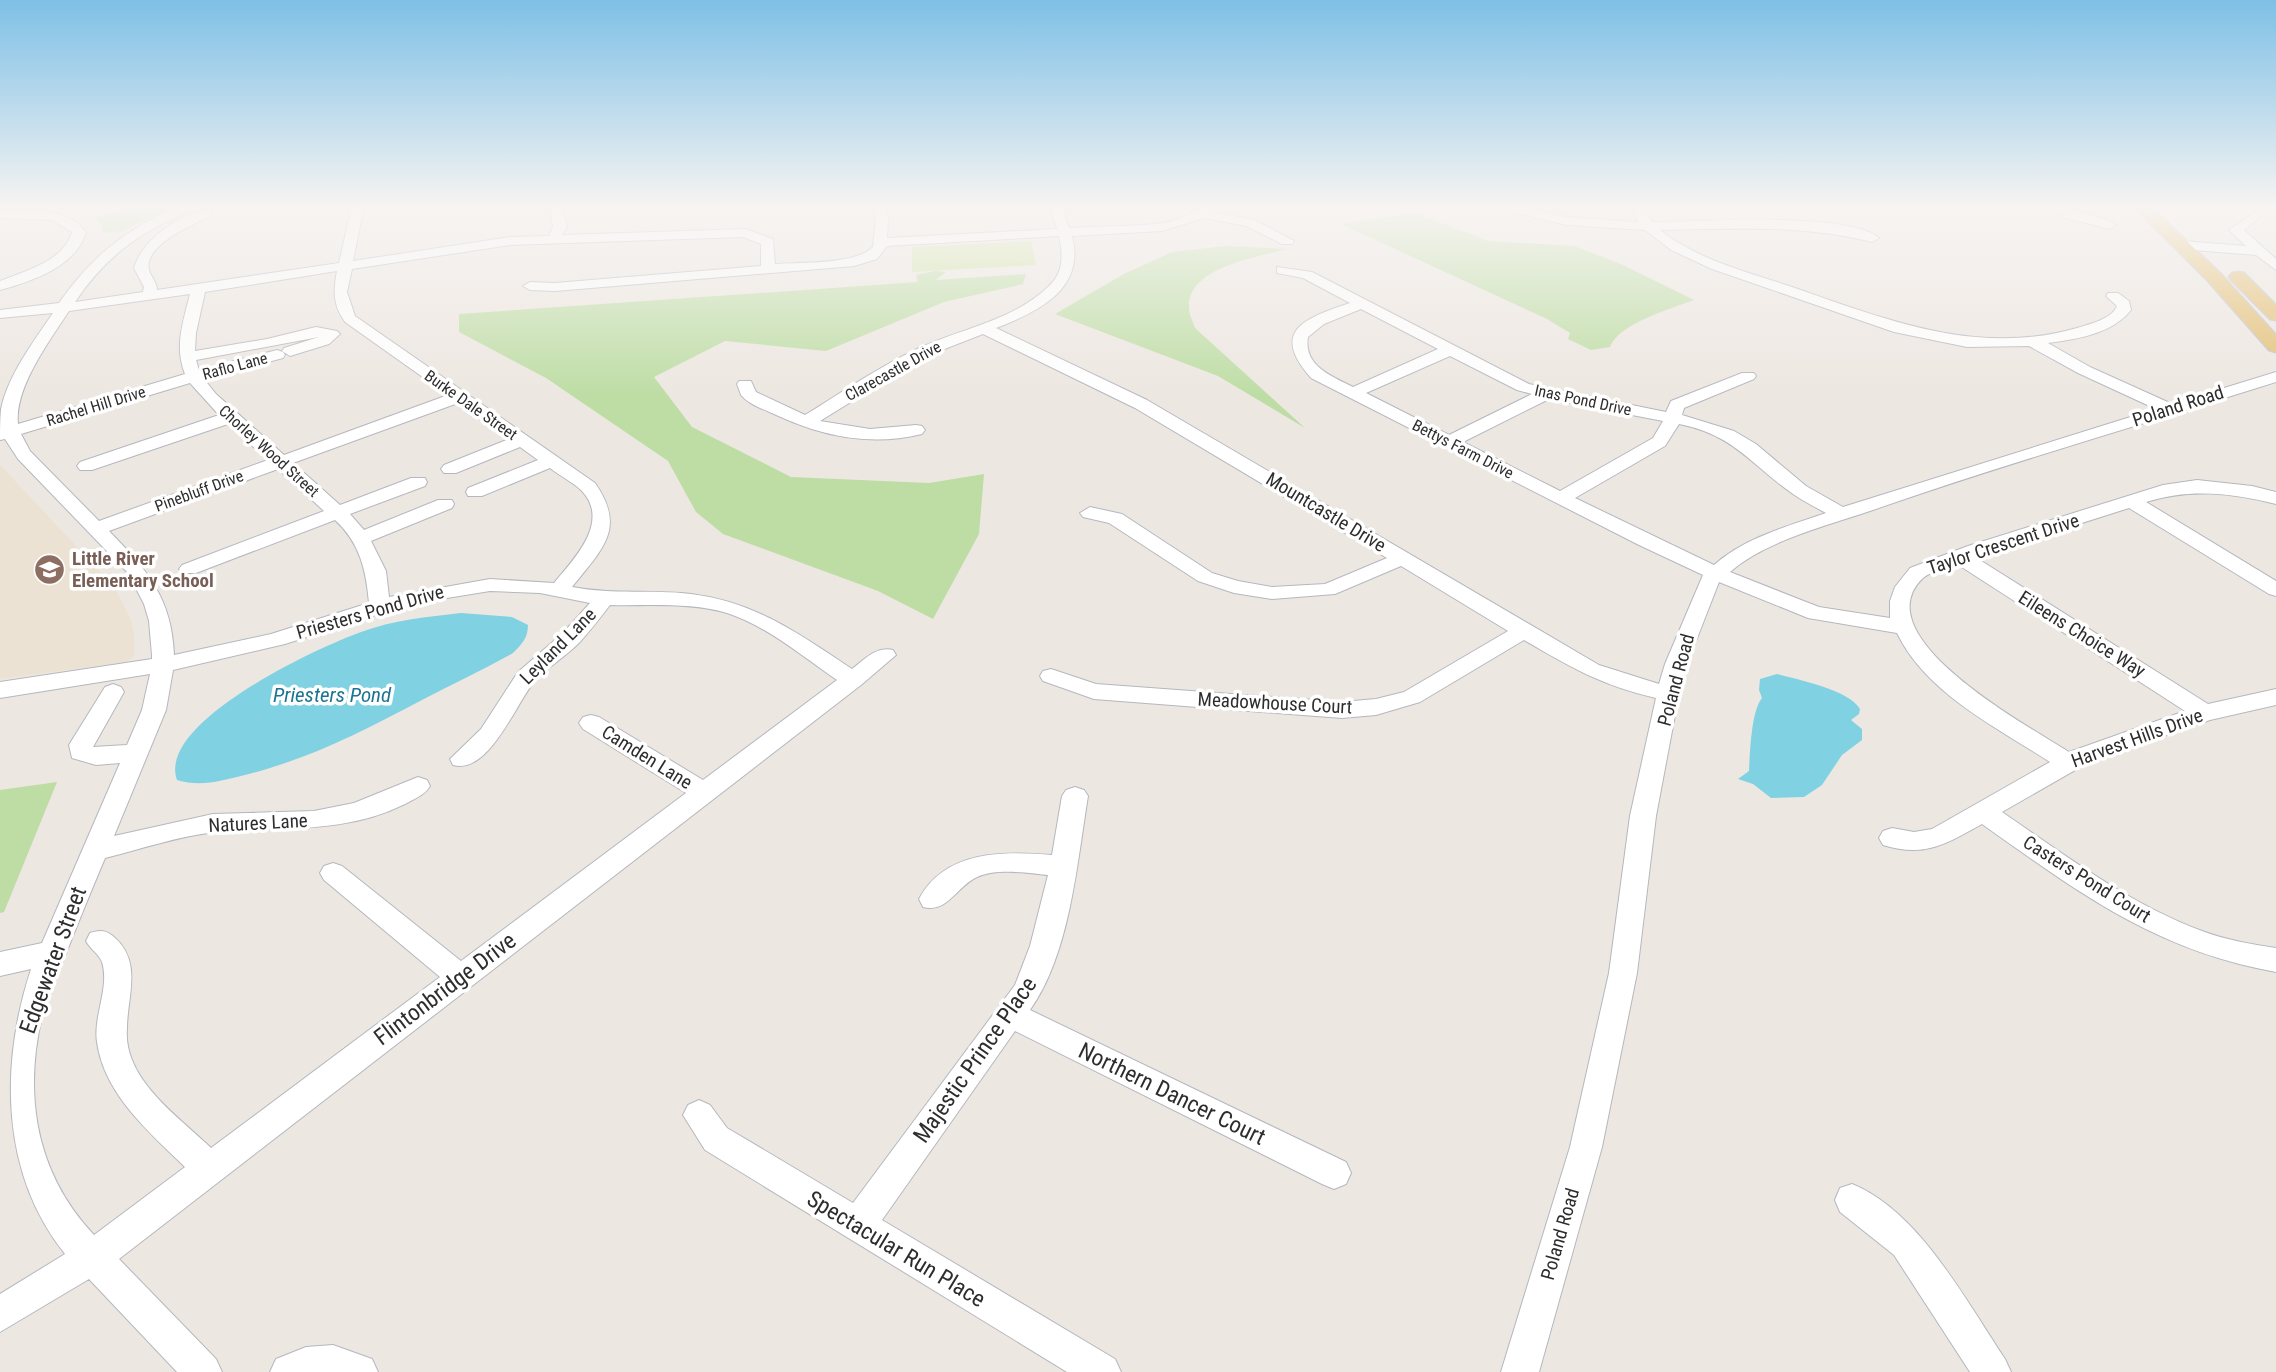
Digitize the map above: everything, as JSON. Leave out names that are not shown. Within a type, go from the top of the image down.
[{"type":"main road","points":[[2206,270],[2276,346]]},
{"type":"main road","points":[[2231,270],[2276,314]]},
{"type":"street","points":[[0,286],[36,270]]},
{"type":"street","points":[[5,434],[15,389],[79,283],[91,270]]},
{"type":"street","points":[[142,270],[151,286],[149,296]]},
{"type":"street","points":[[0,314],[149,296],[318,270]]},
{"type":"street","name":"Burke Dale Street","points":[[345,270],[341,301],[344,310],[358,326],[588,487],[601,505],[603,516],[598,538],[559,590]]},
{"type":"street","points":[[530,286],[555,287],[777,270]]},
{"type":"street","name":"Clarecastle Drive","points":[[804,423],[917,355],[1013,316],[1057,285],[1067,270]]},
{"type":"street","name":"Inas Pond Drive","points":[[1282,270],[1307,275],[1514,383],[1546,394],[1700,424],[1742,443],[1799,490],[1841,514]]},
{"type":"street","points":[[1730,270],[1891,327],[1968,342],[2034,342],[2113,320],[2124,310],[2124,304],[2113,296]]},
{"type":"street","name":"Chorley Wood Street","points":[[199,288],[186,340],[186,357],[192,377],[202,391],[339,513],[361,538],[376,571],[380,605]]},
{"type":"street","name":"Bettys Farm Drive","points":[[1362,304],[1311,324],[1298,341],[1300,356],[1310,369],[1449,442],[1715,573],[1815,613],[1903,627]]},
{"type":"street","name":"Raflo Lane","points":[[192,377],[316,332],[332,334],[358,326]]},
{"type":"street","name":"Mountcastle Drive","points":[[983,328],[1141,404],[1591,670],[1623,683],[1668,694]]},
{"type":"street","points":[[2034,342],[2095,375],[2170,409]]},
{"type":"street","points":[[186,357],[276,347]]},
{"type":"street","points":[[1352,393],[1450,350]]},
{"type":"street","points":[[1561,498],[1659,442],[1667,433],[1677,405],[1748,376]]},
{"type":"street","name":"Rachel Hill Drive","points":[[5,434],[192,377]]},
{"type":"street","name":"Poland Road","points":[[1520,1372],[1586,1147],[1623,973],[1643,816],[1668,694],[1698,605],[1715,573],[1735,557],[1759,545],[1841,514],[2276,377]]},
{"type":"street","points":[[745,384],[749,395],[804,423],[858,433],[888,435],[916,430]]},
{"type":"street","points":[[1449,442],[1546,394]]},
{"type":"street","name":"Pinebluff Drive","points":[[96,529],[459,397]]},
{"type":"street","points":[[86,466],[231,417]]},
{"type":"street","name":"Edgewater Street","points":[[5,434],[136,569],[148,587],[162,628],[163,666],[153,710],[32,1000],[22,1038],[18,1077],[19,1117],[26,1155],[41,1191],[59,1221],[202,1372]]},
{"type":"street","points":[[450,469],[523,440]]},
{"type":"street","points":[[475,492],[552,461]]},
{"type":"street","points":[[189,569],[418,482]]},
{"type":"street","name":"Taylor Crescent Drive","points":[[1903,627],[1900,601],[1905,587],[1917,572],[1959,556],[2163,491],[2197,486],[2252,492],[2276,498]]},
{"type":"street","points":[[2132,502],[2276,590]]},
{"type":"street","points":[[361,538],[445,504]]},
{"type":"street","points":[[1090,513],[1115,518],[1205,577],[1234,587],[1272,593],[1328,590],[1403,558]]},
{"type":"street","name":"Eileens Choice Way","points":[[1959,556],[2205,713]]},
{"type":"street","name":"Priesters Pond Drive","points":[[163,666],[277,639],[380,605],[464,587],[515,585],[604,598],[690,600],[733,608],[770,625],[853,680]]},
{"type":"street","name":"Leyland Lane","points":[[462,759],[489,735],[526,677],[571,638],[604,598]]},
{"type":"street","points":[[1903,627],[1916,650],[1946,681],[2067,762]]},
{"type":"street","name":"Meadowhouse Court","points":[[1051,676],[1094,691],[1342,710],[1376,707],[1412,697],[1525,630]]},
{"type":"street","name":"Flintonbridge Drive","points":[[0,1314],[93,1257],[885,655]]},
{"type":"street","points":[[0,690],[111,683],[163,666]]},
{"type":"street","points":[[111,683],[80,746],[81,752],[96,757],[137,752]]},
{"type":"street","name":"Harvest Hills Drive","points":[[1892,838],[1914,842],[1927,840],[1950,831],[2067,762],[2205,713],[2276,697]]},
{"type":"street","name":"Camden Lane","points":[[590,723],[703,792]]},
{"type":"street","name":"Natures Lane","points":[[95,850],[213,823],[314,820],[356,812],[418,786]]},
{"type":"street","name":"Majestic Prince Place","points":[[857,1226],[1011,1015],[1041,962],[1050,935],[1075,796]]},
{"type":"street","name":"Casters Pond Court","points":[[1983,812],[2139,915],[2220,949],[2276,960]]},
{"type":"street","points":[[933,899],[956,877],[968,870],[1012,863],[1063,866]]},
{"type":"street","points":[[333,873],[461,977]]},
{"type":"street","points":[[100,942],[110,948],[117,958],[111,1042],[118,1068],[132,1090],[210,1169]]},
{"type":"street","points":[[0,964],[52,952]]},
{"type":"street","name":"Northern Dancer Court","points":[[1011,1015],[1334,1173]]},
{"type":"street","name":"Spectacular Run Place","points":[[699,1115],[716,1139],[1102,1372]]},
{"type":"street","points":[[1852,1200],[1906,1243],[1992,1372]]},
{"type":"street","points":[[289,1372],[318,1364],[340,1364],[359,1372]]},
{"type":"shaded area","name":"Little River Elementary School","points":[[0,465],[118,594],[131,620],[134,636],[134,656],[126,662],[0,679]]},
{"type":"green space","points":[[912,270],[947,270],[912,272]]},
{"type":"green space","points":[[1133,270],[1217,270],[1200,282],[1192,293],[1189,307],[1195,328],[1305,428],[1218,376],[1055,314]]},
{"type":"green space","points":[[1441,270],[1633,270],[1694,300],[1634,324],[1615,338],[1610,347],[1591,350],[1568,339],[1570,333],[1547,319]]},
{"type":"green space","points":[[946,272],[936,280],[1026,274],[1023,284],[944,302],[826,351],[725,341],[654,377],[692,427],[791,477],[929,483],[984,474],[979,534],[933,619],[878,591],[723,534],[696,512],[668,461],[546,378],[459,332],[459,314],[918,282],[916,275]]},
{"type":"green space","points":[[57,782],[4,912],[0,913],[0,790]]},
{"type":"water","name":"Priesters Pond","points":[[461,613],[512,617],[528,625],[527,634],[513,653],[336,743],[292,761],[245,775],[202,783],[177,780],[177,758],[191,735],[215,712],[279,670],[340,640],[373,628]]},
{"type":"water","points":[[1777,674],[1835,691],[1854,702],[1860,709],[1859,714],[1851,720],[1862,729],[1862,740],[1842,755],[1822,785],[1804,797],[1771,798],[1753,784],[1738,779],[1749,771],[1753,722],[1762,698],[1759,690],[1760,679]]},
{"type":"place","name":"Little River Elementary School","points":[[49,569]]}]
